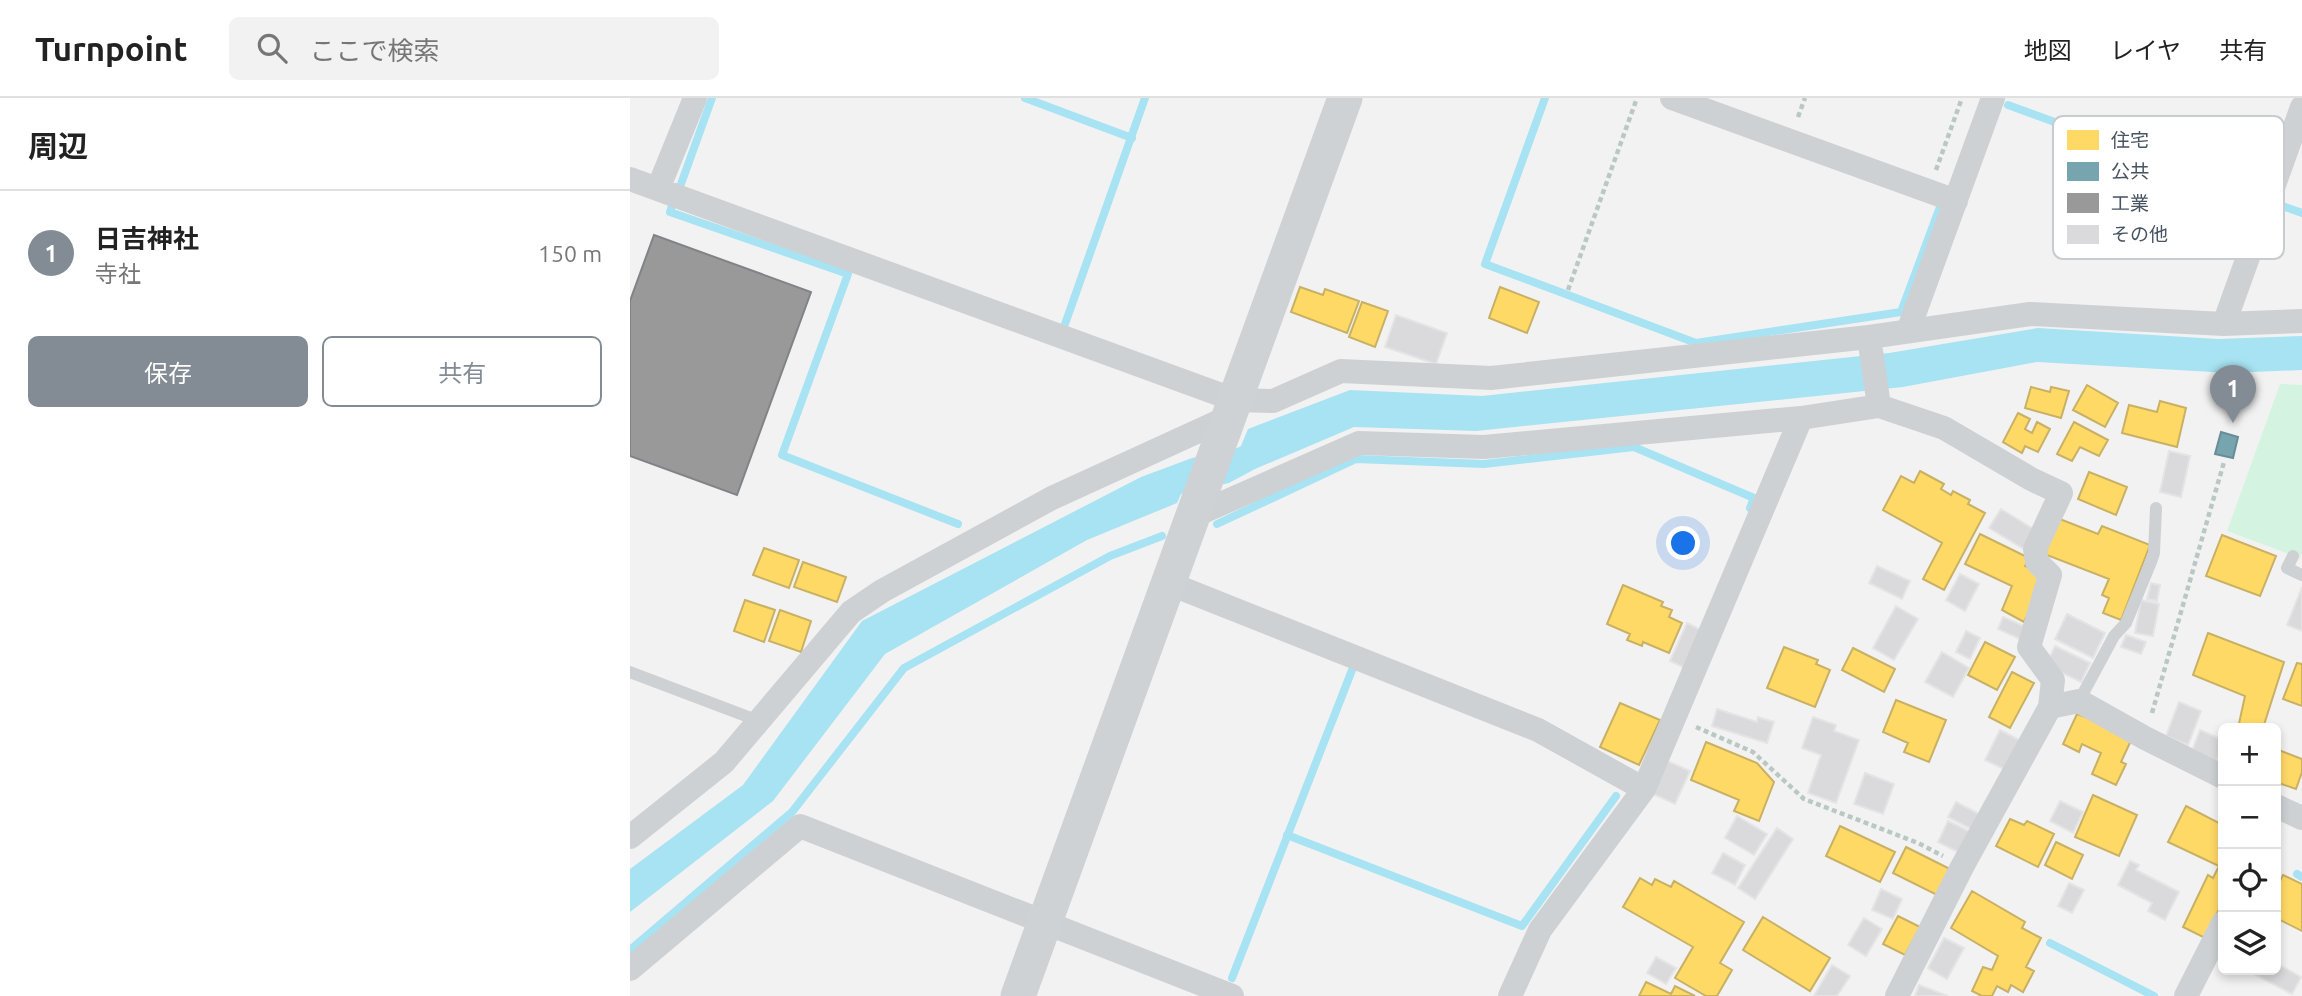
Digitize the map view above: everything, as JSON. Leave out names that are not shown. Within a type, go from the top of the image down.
[{"type":"street","points":[[658,189],[695,98]]},
{"type":"street","points":[[1018,996],[1345,98]]},
{"type":"street","points":[[1672,98],[1956,201]]},
{"type":"street","points":[[1908,331],[1993,98]]},
{"type":"street","points":[[2284,157],[2302,107]]},
{"type":"street","points":[[630,179],[1228,417]]},
{"type":"street","points":[[2224,324],[2247,259]]},
{"type":"street","points":[[630,836],[724,762],[851,612],[882,591],[1052,498],[1228,417],[1273,401],[1341,371],[1491,378],[1870,342],[1908,331],[2030,314],[2224,324],[2302,321]]},
{"type":"street","points":[[1870,342],[1878,402]]},
{"type":"street","points":[[1194,510],[1359,443],[1484,447],[1801,418],[1878,402],[1944,428],[2031,479],[2061,493],[2035,549],[2037,562],[2050,575],[2029,647],[2053,680],[2050,707],[1962,867],[1898,996]]},
{"type":"street","points":[[1510,996],[1540,930],[1644,789],[1801,418]]},
{"type":"street","points":[[1168,583],[1538,730],[1644,789]]},
{"type":"street","points":[[2050,707],[2079,701],[2218,774]]},
{"type":"street","points":[[630,970],[800,826],[1232,996]]},
{"type":"street","points":[[2186,996],[2218,933]]},
{"type":"lane","points":[[2079,701],[2113,636],[2126,622],[2146,574],[2154,553],[2156,508]]},
{"type":"lane","points":[[2292,556],[2287,568],[2302,575]]},
{"type":"lane","points":[[630,672],[759,721]]},
{"type":"path","points":[[1568,290],[1637,98]]},
{"type":"path","points":[[1928,191],[1962,98]]},
{"type":"path","points":[[2145,738],[2224,462]]},
{"type":"path","points":[[1674,718],[1753,752],[1804,799],[1918,843],[1962,867]]},
{"type":"green space","points":[[2280,384],[2302,385],[2300,558],[2227,531]]},
{"type":"water","points":[[2038,328],[2218,339],[2302,336],[2302,370],[2229,373],[2037,362],[1903,387],[1476,431],[1354,427],[1255,469],[1229,483],[1181,494],[1177,503],[1087,540],[885,654],[773,801],[630,912],[630,869],[743,785],[862,621],[1141,477],[1192,458],[1229,452],[1241,446],[1248,429],[1350,390],[1482,396],[1889,353]]},
{"type":"building: 住宅","points":[[1300,287],[1323,295],[1325,289],[1359,301],[1347,333],[1291,312]]},
{"type":"building: 住宅","points":[[1500,287],[1539,302],[1527,333],[1489,318]]},
{"type":"building: 住宅","points":[[1362,302],[1388,311],[1375,347],[1349,337]]},
{"type":"building: 住宅","points":[[2087,385],[2118,403],[2105,427],[2073,410]]},
{"type":"building: 住宅","points":[[2031,387],[2050,392],[2051,387],[2069,391],[2061,418],[2025,408]]},
{"type":"building: 住宅","points":[[2160,401],[2186,408],[2177,447],[2122,433],[2129,405],[2157,412]]},
{"type":"building: 住宅","points":[[2018,413],[2030,419],[2025,429],[2032,433],[2037,422],[2050,429],[2038,452],[2025,446],[2022,453],[2003,442]]},
{"type":"building: 住宅","points":[[2074,422],[2108,440],[2099,456],[2080,447],[2072,461],[2057,454]]},
{"type":"building: 住宅","points":[[1920,471],[1944,484],[1941,489],[1951,495],[1953,491],[1970,500],[1968,504],[1985,513],[1944,590],[1923,579],[1942,543],[1883,510],[1901,476],[1914,483]]},
{"type":"building: 住宅","points":[[2089,472],[2127,487],[2116,515],[2078,499]]},
{"type":"building: 住宅","points":[[2052,516],[2098,534],[2102,526],[2150,545],[2121,620],[2103,613],[2109,598],[2102,595],[2109,579],[2039,552]]},
{"type":"building: 住宅","points":[[1980,534],[2029,558],[2025,566],[2046,576],[2024,622],[2002,610],[2012,586],[1965,564]]},
{"type":"building: 住宅","points":[[2222,535],[2276,556],[2260,596],[2206,576]]},
{"type":"building: 住宅","points":[[764,548],[799,560],[789,588],[753,575]]},
{"type":"building: 住宅","points":[[803,562],[846,577],[837,602],[794,587]]},
{"type":"building: 住宅","points":[[1623,585],[1663,602],[1661,606],[1672,610],[1669,617],[1682,623],[1669,653],[1643,642],[1642,646],[1627,640],[1630,634],[1607,624]]},
{"type":"building: 住宅","points":[[745,600],[775,610],[764,642],[734,631]]},
{"type":"building: 住宅","points":[[780,610],[811,621],[801,652],[769,641]]},
{"type":"building: 住宅","points":[[2208,633],[2284,662],[2265,723],[2239,723],[2245,696],[2193,675]]},
{"type":"building: 住宅","points":[[1985,642],[2015,657],[1997,690],[1968,675]]},
{"type":"building: 住宅","points":[[1784,647],[1818,660],[1816,664],[1830,670],[1815,707],[1767,688]]},
{"type":"building: 住宅","points":[[1853,648],[1895,669],[1884,692],[1842,670]]},
{"type":"building: 住宅","points":[[2297,663],[2302,664],[2302,706],[2283,699]]},
{"type":"building: 住宅","points":[[2012,672],[2034,683],[2010,728],[1989,717]]},
{"type":"building: 住宅","points":[[1896,700],[1946,720],[1929,762],[1904,752],[1908,743],[1883,732]]},
{"type":"building: 住宅","points":[[1620,703],[1660,720],[1639,765],[1600,747]]},
{"type":"building: 住宅","points":[[2077,714],[2134,734],[2121,762],[2126,764],[2116,785],[2092,774],[2101,753],[2082,744],[2079,752],[2063,744]]},
{"type":"building: 住宅","points":[[1706,742],[1757,763],[1774,782],[1759,821],[1734,811],[1739,800],[1691,780]]},
{"type":"building: 住宅","points":[[2281,751],[2302,759],[2302,772],[2296,789],[2281,784]]},
{"type":"building: 住宅","points":[[2093,795],[2137,815],[2119,856],[2075,837]]},
{"type":"building: 住宅","points":[[2186,806],[2218,822],[2218,866],[2168,842]]},
{"type":"building: 住宅","points":[[2010,819],[2024,825],[2027,821],[2054,834],[2038,867],[1996,846]]},
{"type":"building: 住宅","points":[[1840,826],[1895,852],[1880,882],[1826,856]]},
{"type":"building: 住宅","points":[[2056,842],[2083,855],[2072,879],[2045,865]]},
{"type":"building: 住宅","points":[[1906,847],[1950,869],[1937,895],[1893,873]]},
{"type":"building: 住宅","points":[[2218,868],[2218,911],[2205,938],[2183,927],[2208,875],[2213,878]]},
{"type":"building: 住宅","points":[[2283,875],[2302,884],[2302,931],[2281,920]]},
{"type":"building: 住宅","points":[[1640,878],[1652,885],[1655,879],[1671,887],[1674,881],[1744,922],[1720,963],[1732,970],[1717,996],[1706,996],[1675,978],[1693,947],[1623,907]]},
{"type":"building: 住宅","points":[[1972,891],[2025,922],[2022,928],[2041,938],[2026,967],[2034,971],[2023,992],[2011,985],[2008,992],[1997,986],[1992,996],[1982,996],[1972,991],[1983,967],[1992,970],[1998,956],[1951,928]]},
{"type":"building: 住宅","points":[[1898,916],[1920,927],[1905,955],[1883,944]]},
{"type":"building: 住宅","points":[[1763,917],[1830,958],[1810,991],[1743,950]]},
{"type":"building: 住宅","points":[[1646,982],[1671,994],[1675,986],[1695,996],[1639,996]]},
{"type":"building: 公共","points":[[2221,432],[2238,437],[2233,458],[2215,454]]},
{"type":"building: 工業","points":[[654,235],[811,292],[737,495],[630,456],[630,301]]},
{"type":"building: その他","points":[[1396,315],[1447,333],[1436,364],[1385,347]]},
{"type":"building: その他","points":[[2169,451],[2190,456],[2181,497],[2160,492]]},
{"type":"building: その他","points":[[2001,509],[2035,530],[2024,549],[1989,528]]},
{"type":"building: その他","points":[[1877,566],[1910,581],[1902,599],[1869,583]]},
{"type":"building: その他","points":[[1960,574],[1979,584],[1965,611],[1946,600]]},
{"type":"building: その他","points":[[2151,583],[2160,585],[2157,601],[2147,599]]},
{"type":"building: その他","points":[[2302,587],[2302,631],[2287,625]]},
{"type":"building: その他","points":[[2141,600],[2159,604],[2153,636],[2135,633]]},
{"type":"building: その他","points":[[1896,606],[1918,619],[1894,660],[1873,648]]},
{"type":"building: その他","points":[[2067,614],[2105,633],[2093,658],[2055,639]]},
{"type":"building: その他","points":[[2003,617],[2026,627],[2020,639],[1998,629]]},
{"type":"building: その他","points":[[1687,623],[1701,630],[1685,668],[1670,661]]},
{"type":"building: その他","points":[[1966,631],[1980,638],[1970,659],[1956,652]]},
{"type":"building: その他","points":[[2126,635],[2146,642],[2141,654],[2121,647]]},
{"type":"building: その他","points":[[2055,646],[2090,663],[2081,682],[2046,665]]},
{"type":"building: その他","points":[[1942,652],[1969,668],[1953,697],[1925,682]]},
{"type":"building: その他","points":[[2179,702],[2201,711],[2188,745],[2166,736]]},
{"type":"building: その他","points":[[1717,709],[1757,722],[1758,717],[1774,722],[1767,743],[1712,726]]},
{"type":"building: その他","points":[[1813,717],[1836,725],[1834,731],[1859,740],[1836,803],[1808,793],[1821,755],[1802,748]]},
{"type":"building: その他","points":[[2000,730],[2021,741],[2006,770],[1985,760]]},
{"type":"building: その他","points":[[2200,730],[2218,738],[2217,761],[2192,751]]},
{"type":"building: その他","points":[[1665,760],[1690,771],[1675,804],[1651,793]]},
{"type":"building: その他","points":[[1865,773],[1894,784],[1883,814],[1854,804]]},
{"type":"building: その他","points":[[2060,801],[2083,812],[2073,833],[2050,821]]},
{"type":"building: その他","points":[[1956,802],[1981,815],[1973,830],[1948,817]]},
{"type":"building: その他","points":[[1737,816],[1767,834],[1754,855],[1725,838]]},
{"type":"building: その他","points":[[1948,821],[1973,833],[1962,854],[1938,842]]},
{"type":"building: その他","points":[[1777,828],[1793,839],[1755,899],[1738,888]]},
{"type":"building: その他","points":[[1723,853],[1745,865],[1735,885],[1712,873]]},
{"type":"building: その他","points":[[2130,861],[2139,865],[2136,870],[2179,892],[2165,920],[2148,911],[2152,903],[2118,885]]},
{"type":"building: その他","points":[[2069,883],[2084,890],[2072,913],[2058,906]]},
{"type":"building: その他","points":[[1881,889],[1902,899],[1893,919],[1872,910]]},
{"type":"building: その他","points":[[1864,918],[1882,929],[1866,956],[1848,945]]},
{"type":"building: その他","points":[[1944,938],[1964,948],[1947,979],[1928,968]]},
{"type":"building: その他","points":[[1656,957],[1676,968],[1666,984],[1647,973]]},
{"type":"building: その他","points":[[1832,965],[1850,976],[1837,996],[1814,996]]},
{"type":"building: その他","points":[[2281,966],[2301,977],[2292,994],[2256,975],[2281,975]]},
{"type":"building: その他","points":[[1919,985],[1948,996],[1915,996]]},
{"type":"waterway","points":[[681,184],[712,98]]},
{"type":"waterway","points":[[1025,98],[1132,138]]},
{"type":"waterway","points":[[1065,324],[1145,98]]},
{"type":"waterway","points":[[1545,98],[1485,264],[1696,343],[1901,312],[1940,207]]},
{"type":"waterway","points":[[2008,105],[2053,121]]},
{"type":"waterway","points":[[672,206],[670,212],[848,274],[782,455],[958,524]]},
{"type":"waterway","points":[[2284,207],[2302,213]]},
{"type":"waterway","points":[[1217,524],[1356,459],[1484,464],[1634,447],[1754,498],[1750,508]]},
{"type":"waterway","points":[[630,950],[792,812],[904,668],[1110,556],[1162,536]]},
{"type":"waterway","points":[[1232,978],[1354,665]]},
{"type":"waterway","points":[[1287,835],[1522,926],[1616,796]]},
{"type":"waterway","points":[[2297,874],[2302,877]]},
{"type":"waterway","points":[[2050,943],[2154,996]]},
{"type":"place","name":"日吉神社","points":[[2233,423]]}]
